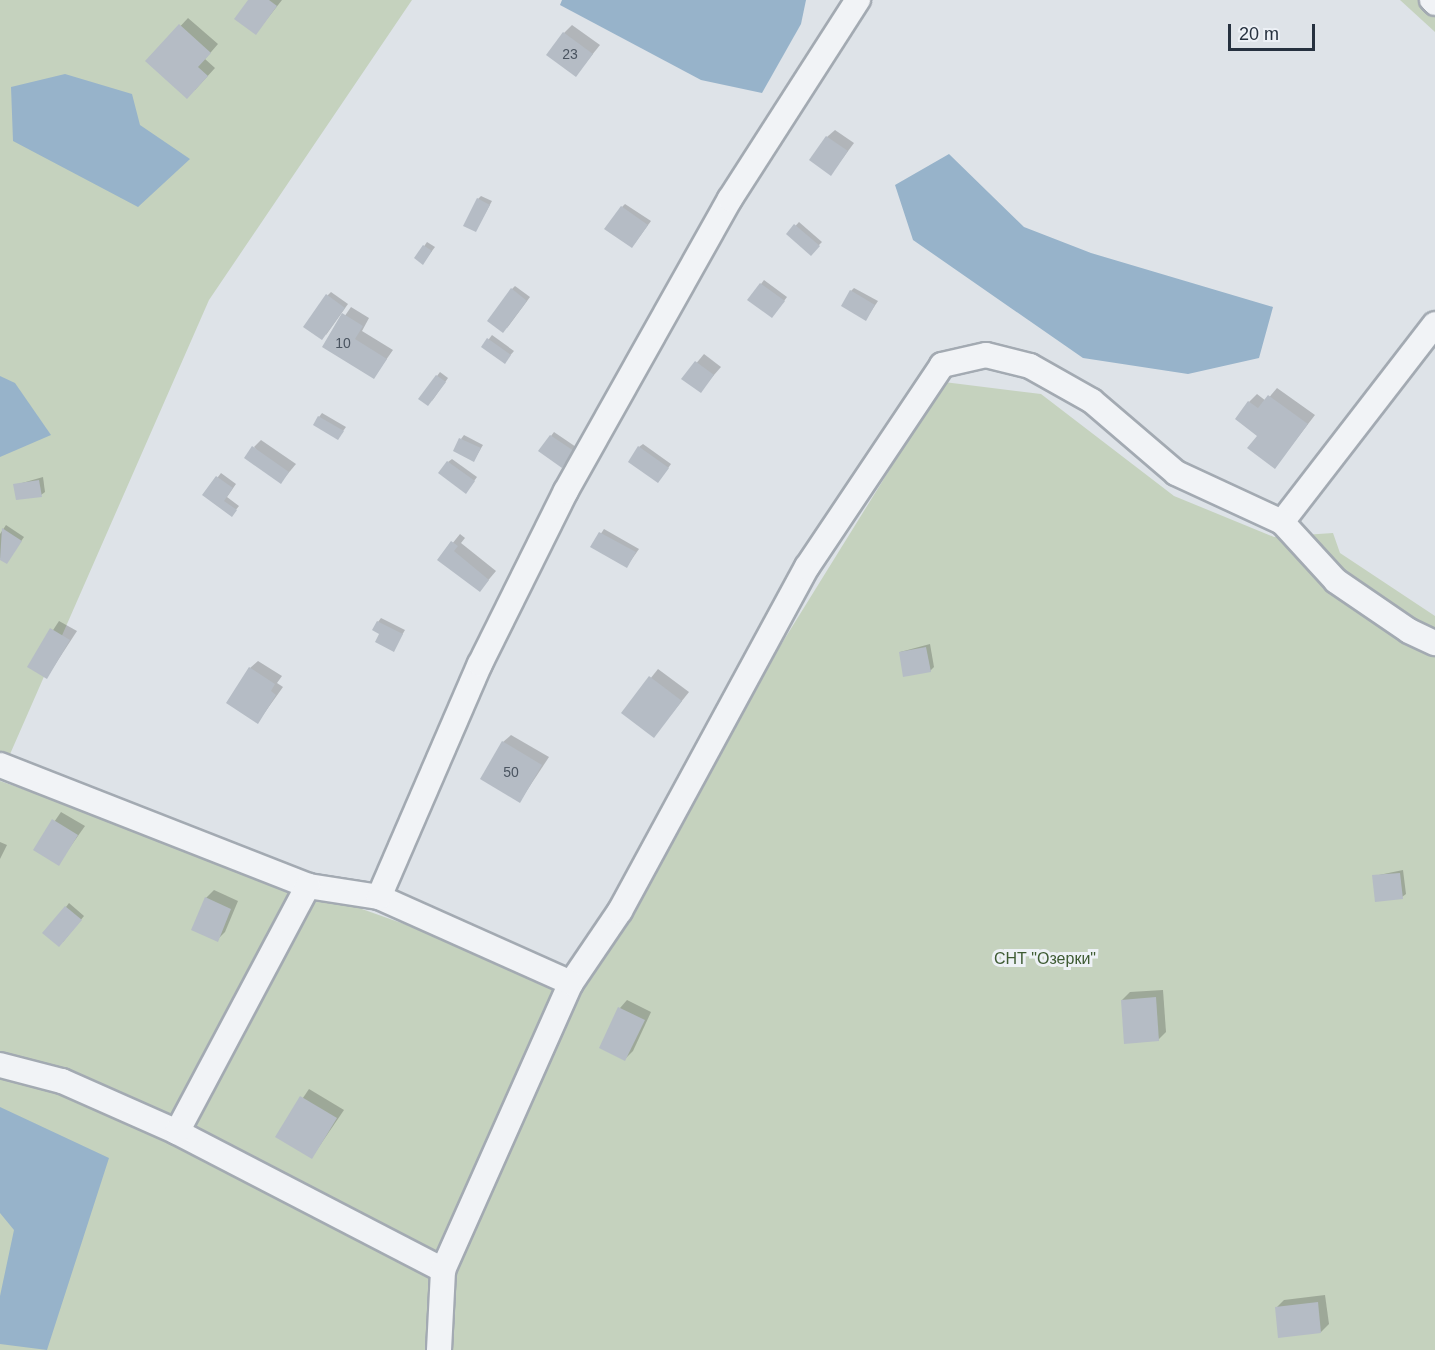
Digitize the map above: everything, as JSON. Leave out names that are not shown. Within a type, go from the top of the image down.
[{"type":"street","points":[[379,897],[480,663],[567,491],[730,199],[858,0]]},
{"type":"street","points":[[1282,522],[1435,324]]},
{"type":"street","points":[[439,1350],[443,1270],[572,983],[620,910],[807,567],[942,365],[986,355],[1030,366],[1092,401],[1176,473],[1282,522],[1336,581],[1409,631],[1435,643]]},
{"type":"street","points":[[0,765],[308,886],[379,897],[572,983]]},
{"type":"street","points":[[177,1132],[308,886]]},
{"type":"street","points":[[0,1065],[62,1081],[177,1132],[443,1270]]},
{"type":"green space","points":[[0,0],[412,0],[209,300],[0,777]]},
{"type":"green space","points":[[1400,0],[1435,0],[1435,32]]},
{"type":"green space","name":"СНТ \"Озерки\"","points":[[944,382],[1041,394],[1174,496],[1274,537],[1333,533],[1340,553],[1435,616],[1435,1350],[0,1350],[0,781],[571,983]]},
{"type":"water","points":[[562,0],[806,0],[801,24],[762,93],[701,80],[560,5]]},
{"type":"water","points":[[65,74],[132,94],[140,125],[190,159],[138,207],[13,141],[11,87]]},
{"type":"water","points":[[949,154],[1024,227],[1091,253],[1273,307],[1259,358],[1188,374],[1083,358],[913,240],[895,185]]},
{"type":"water","points":[[0,376],[15,383],[51,435],[0,457]]},
{"type":"water","points":[[0,1107],[109,1158],[47,1350],[0,1344],[0,1296],[14,1230],[0,1213]]},
{"type":"building","points":[[248,0],[269,0],[277,6],[256,35],[234,19]]},
{"type":"building","points":[[179,24],[211,53],[198,67],[208,76],[187,99],[145,61]]},
{"type":"building","points":[[563,32],[593,54],[576,77],[546,55]]},
{"type":"building","points":[[826,136],[848,151],[831,176],[809,160]]},
{"type":"building","points":[[477,198],[490,205],[476,232],[463,226]]},
{"type":"building","points":[[621,206],[648,225],[632,248],[604,229]]},
{"type":"building","points":[[794,224],[820,246],[811,256],[786,234]]},
{"type":"building","points":[[423,245],[432,251],[423,265],[414,258]]},
{"type":"building","points":[[760,283],[785,301],[772,318],[747,300]]},
{"type":"building","points":[[511,288],[527,301],[503,333],[487,321]]},
{"type":"building","points":[[850,290],[875,305],[866,321],[841,306]]},
{"type":"building","points":[[326,294],[345,308],[322,340],[303,327]]},
{"type":"building","points":[[342,313],[363,326],[355,339],[387,359],[374,379],[322,347]]},
{"type":"building","points":[[487,338],[511,355],[505,364],[481,347]]},
{"type":"building","points":[[695,361],[714,375],[701,393],[681,379]]},
{"type":"building","points":[[436,375],[446,382],[428,406],[418,399]]},
{"type":"building","points":[[1268,395],[1308,424],[1275,469],[1247,448],[1257,436],[1235,419],[1248,401],[1258,408]]},
{"type":"building","points":[[318,416],[344,431],[338,440],[313,425]]},
{"type":"building","points":[[550,435],[574,451],[562,468],[538,451]]},
{"type":"building","points":[[459,438],[481,448],[474,462],[453,451]]},
{"type":"building","points":[[252,446],[289,472],[281,484],[244,458]]},
{"type":"building","points":[[638,446],[669,468],[658,483],[628,462]]},
{"type":"building","points":[[447,461],[475,481],[466,494],[438,473]]},
{"type":"building","points":[[216,476],[233,488],[224,501],[237,510],[232,517],[202,495]]},
{"type":"building","points":[[39,480],[42,497],[16,500],[13,484]]},
{"type":"building","points":[[2,528],[22,541],[7,564],[0,560]]},
{"type":"building","points":[[599,532],[636,552],[627,568],[590,547]]},
{"type":"building","points":[[451,541],[458,546],[454,551],[489,580],[480,592],[437,560]]},
{"type":"building","points":[[377,621],[403,634],[394,652],[375,642],[379,634],[372,630]]},
{"type":"building","points":[[50,628],[70,640],[47,679],[27,667]]},
{"type":"building","points":[[926,647],[931,672],[903,677],[899,652]]},
{"type":"building","points":[[249,667],[275,684],[271,691],[276,695],[258,724],[226,703]]},
{"type":"building","points":[[649,676],[682,701],[654,738],[621,713]]},
{"type":"building","points":[[502,741],[542,765],[520,803],[480,779]]},
{"type":"building","points":[[52,819],[78,835],[59,866],[33,850]]},
{"type":"building","points":[[1400,873],[1403,899],[1375,902],[1372,875]]},
{"type":"building","points":[[205,897],[231,909],[218,942],[191,930]]},
{"type":"building","points":[[65,906],[82,920],[59,947],[42,933]]},
{"type":"building","points":[[1156,997],[1159,1041],[1124,1044],[1121,1000]]},
{"type":"building","points":[[618,1007],[645,1020],[625,1061],[599,1048]]},
{"type":"building","points":[[300,1096],[337,1118],[312,1159],[275,1137]]},
{"type":"building","points":[[1318,1302],[1321,1333],[1278,1338],[1275,1307]]}]
